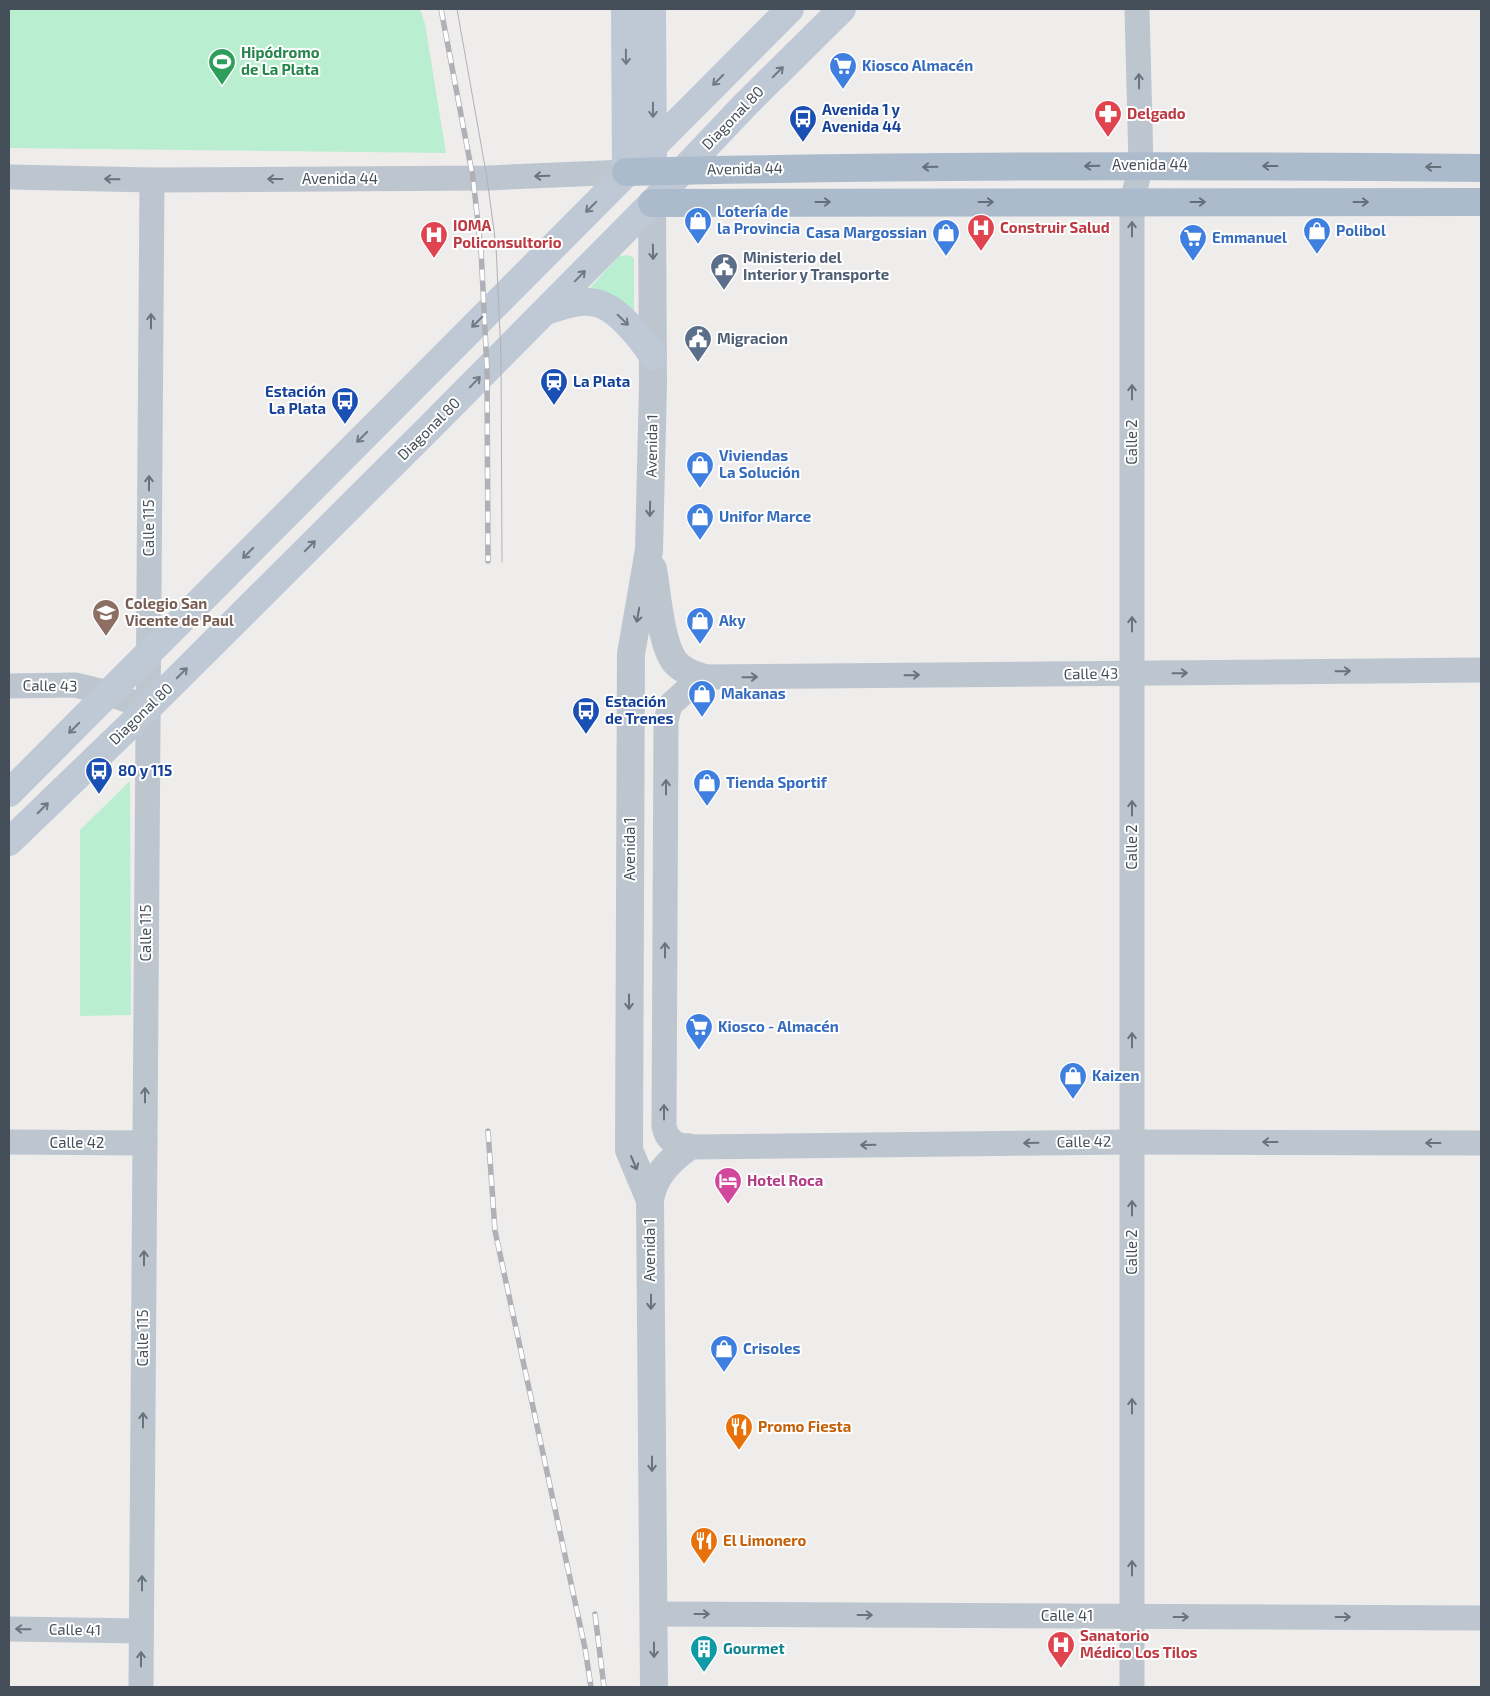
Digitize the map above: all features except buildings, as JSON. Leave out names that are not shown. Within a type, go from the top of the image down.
[{"type":"main road","name":"Avenida 1","points":[[625,9],[644,163],[652,203]]},
{"type":"main road","name":"Avenida 1","points":[[644,163],[652,9]]},
{"type":"main road","points":[[9,794],[108,693],[644,163],[790,9]]},
{"type":"main road","name":"Diagonal 80","points":[[9,842],[148,708],[546,311],[746,104],[842,9]]},
{"type":"main road","name":"Avenida 44","points":[[644,163],[683,170],[1141,165],[1481,168]]},
{"type":"main road","points":[[652,203],[1481,202]]},
{"type":"main road","points":[[546,311],[576,303],[602,304],[620,317],[636,333],[653,356]]},
{"type":"street","name":"Calle 2","points":[[1132,1687],[1132,202],[1141,165],[1137,9]]},
{"type":"street","name":"Avenida 44","points":[[9,177],[152,180],[487,178],[644,163]]},
{"type":"street","name":"Calle 115","points":[[141,1687],[152,180]]},
{"type":"street","name":"Avenida 1","points":[[652,203],[653,356],[649,550],[631,654],[629,1150],[650,1200],[654,1687]]},
{"type":"street","points":[[649,550],[668,651],[675,662],[682,668],[701,677],[670,705],[666,721],[664,1126],[672,1142],[688,1148]]},
{"type":"street","name":"Calle 43","points":[[701,677],[1481,670]]},
{"type":"street","name":"Calle 43","points":[[9,686],[74,685],[108,693],[148,708]]},
{"type":"street","name":"Calle 42","points":[[9,1142],[145,1143]]},
{"type":"street","name":"Calle 42","points":[[688,1148],[1132,1142],[1481,1143]]},
{"type":"street","points":[[650,1200],[660,1173],[667,1164],[688,1148]]},
{"type":"street","name":"Calle 41","points":[[653,1614],[1481,1618]]},
{"type":"street","name":"Calle 41","points":[[9,1629],[141,1631]]},
{"type":"green space","name":"Hipódromo de La Plata","points":[[9,9],[420,9],[425,24],[446,153],[9,148]]},
{"type":"green space","points":[[628,255],[634,258],[634,323],[606,296],[590,288],[619,256]]},
{"type":"green space","points":[[130,781],[131,1015],[80,1016],[80,830]]},
{"type":"tram line","points":[[457,9],[487,178],[496,246],[501,356],[502,562]]},
{"type":"railway","points":[[441,9],[473,178],[481,250],[487,369],[488,561]]},
{"type":"railway","points":[[488,1131],[495,1231],[585,1648],[591,1687]]},
{"type":"railway","points":[[595,1614],[604,1687]]},
{"type":"place","name":"Hipódromo de La Plata","points":[[222,86]]},
{"type":"place","name":"Kiosco Almacén","points":[[843,90]]},
{"type":"place","name":"Delgado","points":[[1108,138]]},
{"type":"place","name":"Avenida 1 y Avenida 44","points":[[803,143]]},
{"type":"place","name":"Lotería de la Provincia","points":[[698,245]]},
{"type":"place","name":"Construir Salud","points":[[981,252]]},
{"type":"place","name":"Polibol","points":[[1317,255]]},
{"type":"place","name":"Casa Margossian","points":[[946,257]]},
{"type":"place","name":"IOMA Policonsultorio","points":[[434,259]]},
{"type":"place","name":"Emmanuel","points":[[1193,262]]},
{"type":"place","name":"Ministerio del Interior y Transporte","points":[[724,291]]},
{"type":"place","name":"Migracion","points":[[698,363]]},
{"type":"place","name":"La Plata","points":[[554,406]]},
{"type":"place","name":"Estación La Plata","points":[[345,425]]},
{"type":"place","name":"Viviendas La Solución","points":[[700,489]]},
{"type":"place","name":"Unifor Marce","points":[[700,541]]},
{"type":"place","name":"Colegio San Vicente de Paul","points":[[106,637]]},
{"type":"place","name":"Aky","points":[[700,645]]},
{"type":"place","name":"Makanas","points":[[702,718]]},
{"type":"place","name":"Estación de Trenes","points":[[586,735]]},
{"type":"place","name":"80 y 115","points":[[99,795]]},
{"type":"place","name":"Tienda Sportif","points":[[707,807]]},
{"type":"place","name":"Kiosco - Almacén","points":[[699,1051]]},
{"type":"place","name":"Kaizen","points":[[1073,1100]]},
{"type":"place","name":"Hotel Roca","points":[[728,1205]]},
{"type":"place","name":"Crisoles","points":[[724,1373]]},
{"type":"place","name":"Promo Fiesta","points":[[739,1451]]},
{"type":"place","name":"El Limonero","points":[[704,1565]]},
{"type":"place","name":"Sanatorio Médico Los Tilos","points":[[1061,1669]]},
{"type":"place","name":"Gourmet","points":[[704,1673]]}]
